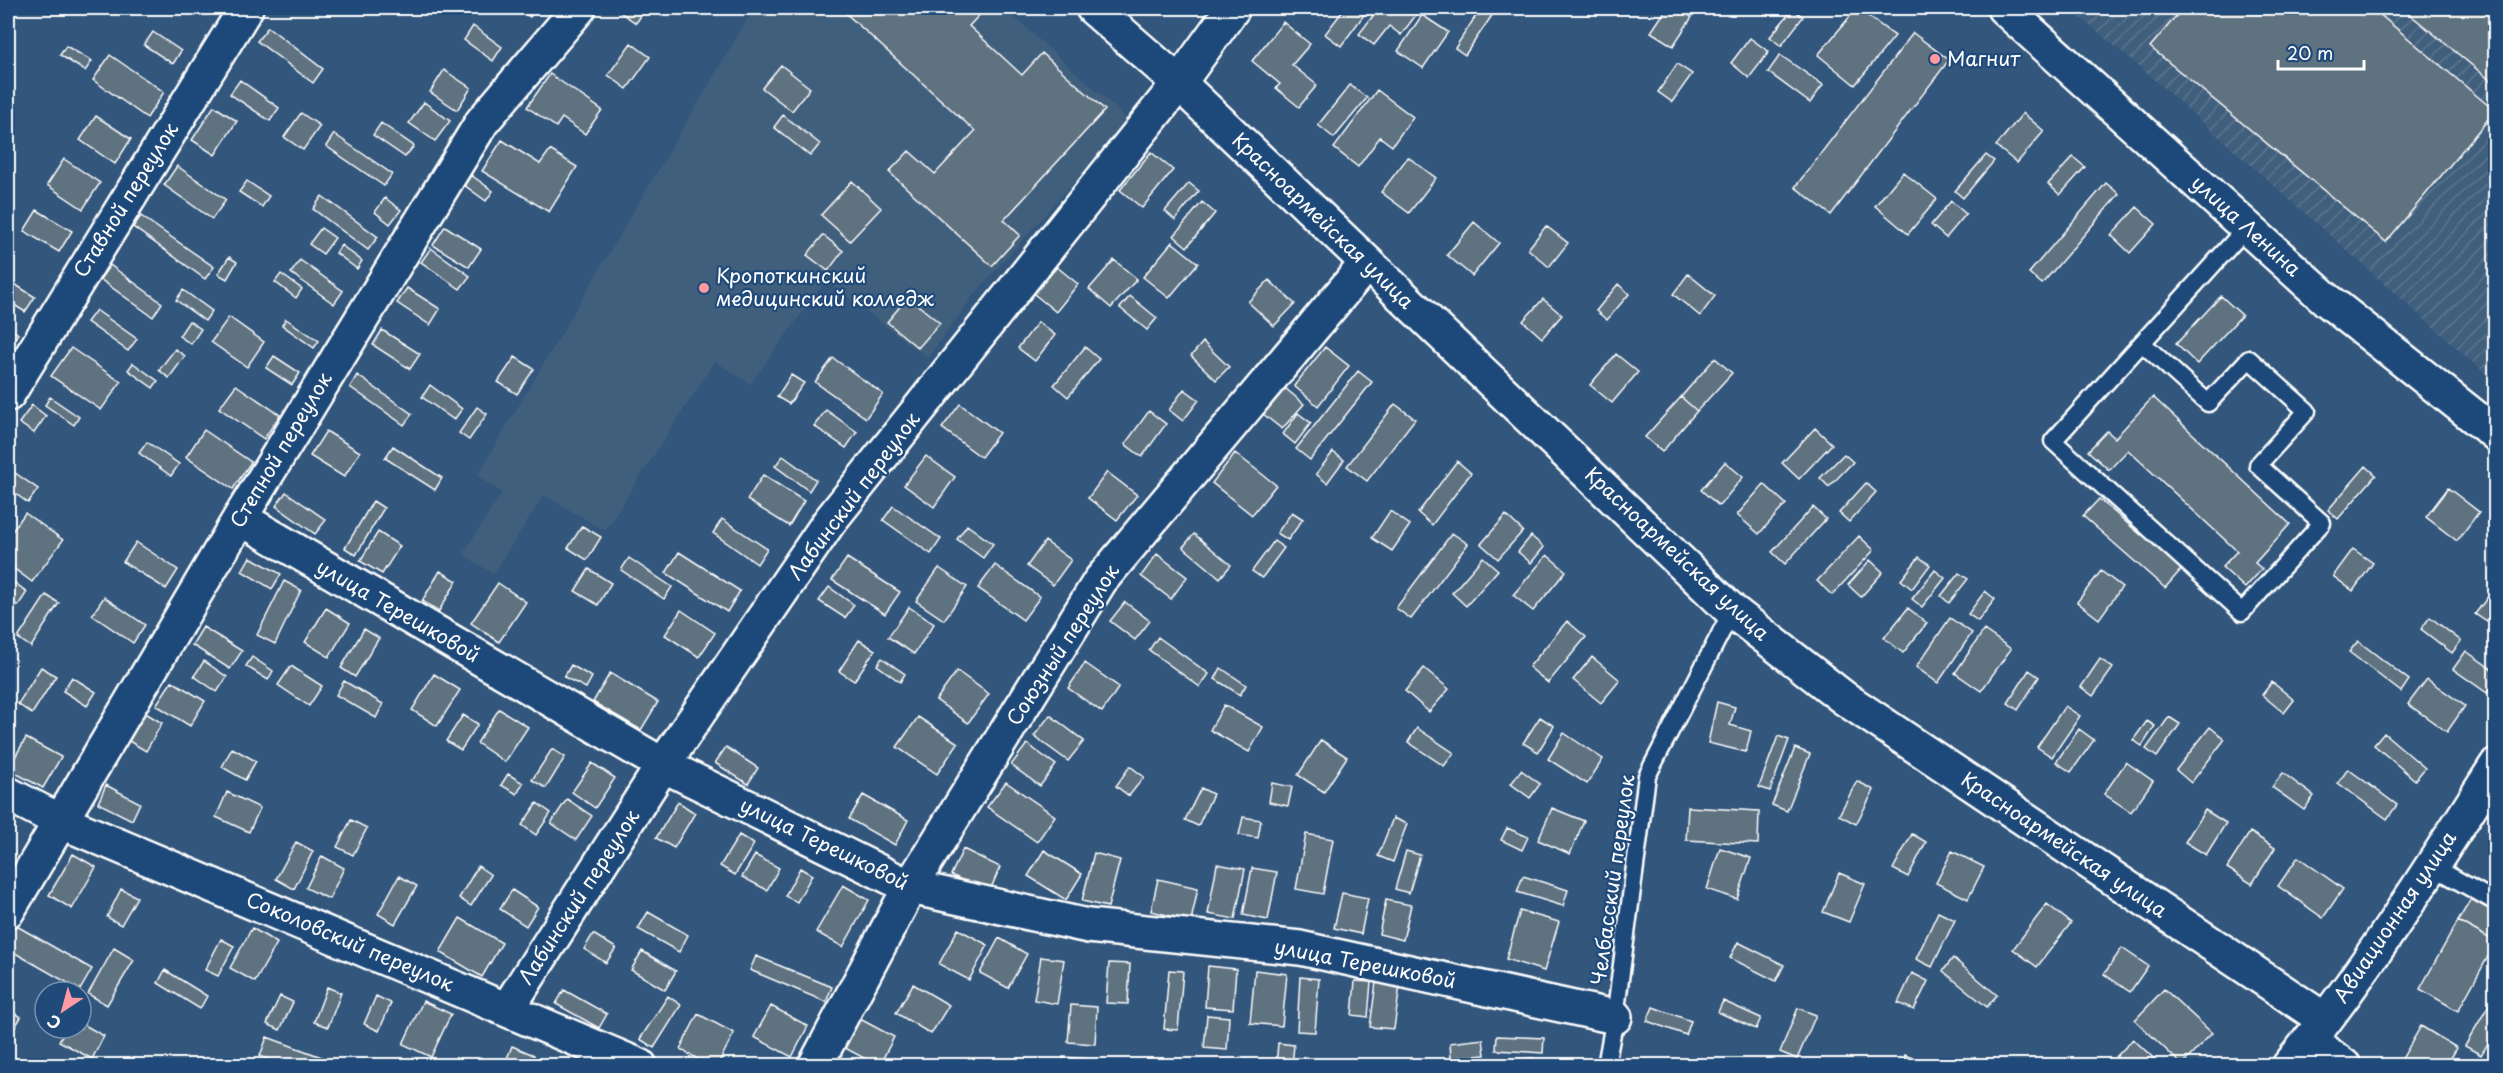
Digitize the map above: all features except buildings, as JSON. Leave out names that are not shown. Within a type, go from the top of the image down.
[{"type":"street","name":"Ставной переулок","points":[[8,394],[246,8]]},
{"type":"street","name":"Степной переулок","points":[[8,910],[240,518],[482,122],[579,8]]},
{"type":"street","name":"Красноармейская улица","points":[[1093,8],[1179,83],[1732,611],[1844,698],[2318,1030],[2344,1065]]},
{"type":"street","name":"Лабинский переулок","points":[[508,1008],[663,765],[829,522],[1179,83],[1233,8]]},
{"type":"street","name":"улица Ленина","points":[[2004,8],[2326,299],[2496,434]]},
{"type":"street","name":"Союзный переулок","points":[[815,1065],[910,887],[1100,581],[1367,263]]},
{"type":"street","name":"улица Терешковой","points":[[240,518],[663,765],[910,887],[1088,926],[1300,948],[1615,1017]]},
{"type":"street","name":"Авиационная улица","points":[[2289,1065],[2318,1030],[2432,866],[2496,766]]},
{"type":"street","name":"Соколовский переулок","points":[[8,794],[60,821],[640,1065]]},
{"type":"lane","points":[[2142,343],[2208,403],[2249,359],[2307,411],[2258,465],[2322,523],[2242,612],[2053,441],[2247,227]]},
{"type":"lane","name":"Челбасский переулок","points":[[1606,1065],[1615,1017],[1647,776],[1732,611]]},
{"type":"lane","points":[[2432,866],[2496,902]]},
{"type":"shaded area","name":"Кропоткинский медицинский колледж","points":[[754,8],[1004,8],[1129,120],[973,296],[928,358],[826,281],[750,384],[715,361],[605,531],[544,495],[493,574],[463,554],[502,493],[477,476]]},
{"type":"shaded area","points":[[2069,8],[2495,8],[2495,382],[2141,68]]},
{"type":"place","name":"Магнит","points":[[1935,59]]},
{"type":"place","name":"Кропоткинский медицинский колледж","points":[[704,288]]}]
